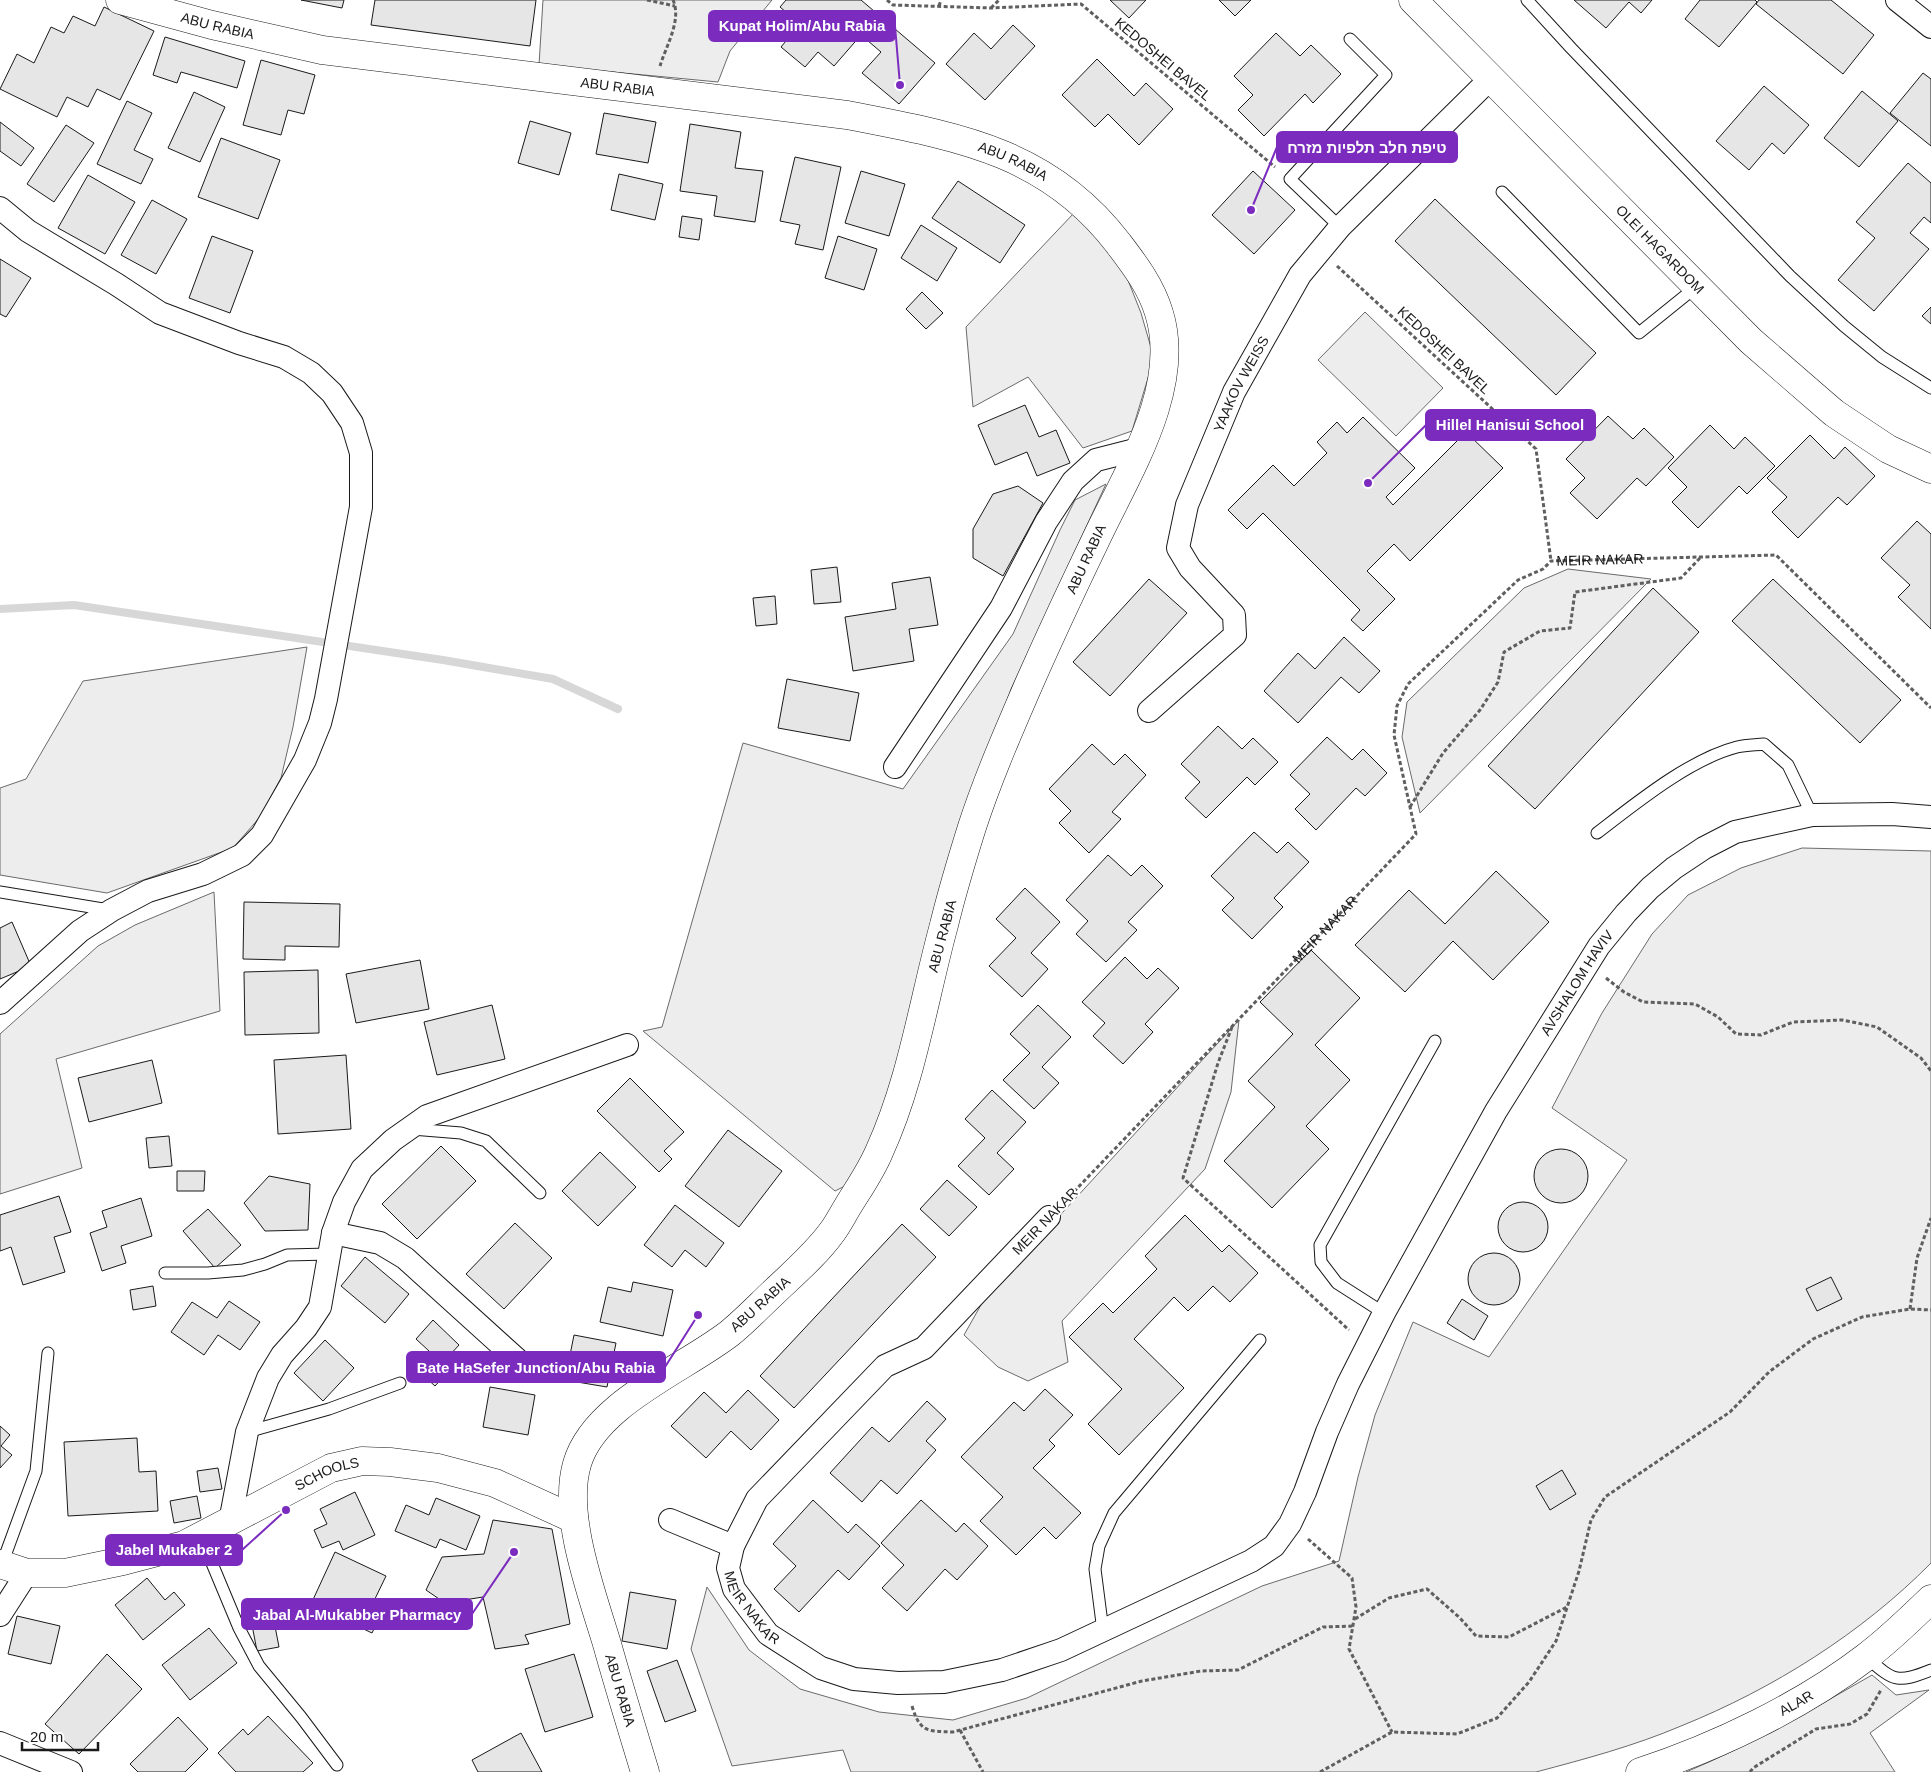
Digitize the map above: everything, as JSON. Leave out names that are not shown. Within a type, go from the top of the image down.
[{"type":"street","name":"ABU RABIA","points":[[120,0],[212,25],[322,50],[847,115],[928,131],[1005,154],[1039,171],[1066,190],[1106,227],[1150,289],[1160,315],[1166,345],[1165,368],[1147,431],[1056,623],[1002,745],[977,813],[944,925],[909,1069],[895,1114],[878,1157],[832,1232],[804,1264],[730,1332],[628,1400],[601,1424],[587,1442],[577,1460],[572,1485],[574,1519],[587,1578],[644,1772]]},
{"type":"street","points":[[1897,0],[1931,27]]},
{"type":"street","name":"OLEI HAGARDOM","points":[[1414,1],[1751,341],[1834,413],[1888,449],[1931,469]]},
{"type":"street","name":"YAAKOV WEISS","points":[[1149,711],[1235,635],[1234,614],[1190,568],[1178,548],[1187,505],[1234,392],[1300,275],[1340,227],[1491,78]]},
{"type":"street","points":[[0,208],[28,231],[160,313],[239,343],[284,357],[311,373],[332,393],[352,423],[361,453],[361,507],[320,723],[305,760],[262,835],[242,855],[203,874],[148,892],[112,910],[80,931],[0,1003]]},
{"type":"street","points":[[896,767],[1001,608],[1046,522],[1073,481],[1096,460],[1139,449]]},
{"type":"street","name":"AVSHALOM HAVIV","points":[[1366,1346],[1496,1111],[1587,964],[1626,913],[1650,888],[1674,868],[1704,848],[1735,832],[1812,815],[1892,814],[1931,817]]},
{"type":"street","points":[[230,1522],[247,1432],[268,1378],[282,1355],[320,1307],[331,1243],[344,1202],[362,1169],[393,1140],[427,1116],[627,1045]]},
{"type":"street","name":"MEIR NAKAR","points":[[1048,1217],[924,1348],[885,1366],[757,1499],[733,1546],[728,1568],[734,1589],[768,1634],[821,1668],[854,1679],[914,1683],[944,1682],[1002,1670],[1061,1650],[1251,1561],[1274,1546],[1290,1524],[1305,1492],[1327,1432],[1366,1346]]},
{"type":"street","points":[[331,1243],[380,1243],[405,1258],[521,1363]]},
{"type":"street","name":"SCHOOLS","points":[[10,1567],[65,1573],[184,1546],[332,1468],[362,1461],[390,1462],[438,1468],[496,1483],[574,1519]]},
{"type":"street","points":[[670,1520],[733,1546]]},
{"type":"street","points":[[0,1615],[10,1567]]},
{"type":"street","name":"ALAR","points":[[1645,1771],[1712,1745],[1767,1718],[1819,1689],[1866,1657],[1931,1599]]},
{"type":"street","points":[[0,1743],[71,1772]]},
{"type":"lane","points":[[1527,0],[1570,48],[1790,276],[1844,326],[1882,356],[1931,388]]},
{"type":"lane","points":[[1340,227],[1290,179],[1386,75],[1350,39]]},
{"type":"lane","points":[[1502,192],[1640,333],[1696,287]]},
{"type":"lane","points":[[1597,833],[1700,761],[1738,746],[1764,744],[1788,765],[1812,815]]},
{"type":"lane","points":[[0,892],[112,910]]},
{"type":"lane","points":[[1384,1313],[1337,1283],[1321,1262],[1320,1246],[1435,1041]]},
{"type":"lane","points":[[409,1129],[461,1133],[486,1141],[540,1193]]},
{"type":"lane","points":[[166,1273],[208,1274],[243,1270],[331,1243]]},
{"type":"lane","points":[[1103,1631],[1095,1569],[1098,1546],[1114,1513],[1260,1340]]},
{"type":"lane","points":[[10,1567],[36,1471],[48,1353]]},
{"type":"lane","points":[[247,1432],[329,1409],[400,1383]]},
{"type":"lane","points":[[200,1537],[239,1628],[259,1666],[337,1765]]},
{"type":"lane","points":[[1866,1657],[1889,1676],[1908,1679],[1931,1670]]},
{"type":"path","points":[[647,0],[676,7]]},
{"type":"path","points":[[652,91],[667,44],[674,31],[676,7],[673,0]]},
{"type":"path","name":"KEDOSHEI BAVEL","points":[[887,0],[893,5],[991,8],[1081,4],[1290,179]]},
{"type":"path","points":[[939,6],[941,0]]},
{"type":"path","points":[[991,8],[998,0]]},
{"type":"path","name":"KEDOSHEI BAVEL","points":[[1320,251],[1536,449],[1551,562]]},
{"type":"path","name":"MEIR NAKAR","points":[[1048,1217],[1416,834],[1394,735],[1397,706],[1408,684],[1518,580],[1543,569],[1551,562],[1776,555],[1931,708]]},
{"type":"path","points":[[1410,807],[1443,753],[1480,710],[1498,682],[1504,652],[1540,631],[1570,628],[1575,592],[1681,578],[1700,557]]},
{"type":"path","points":[[1587,964],[1624,992],[1643,1002],[1695,1004],[1718,1017],[1736,1034],[1761,1035],[1793,1022],[1842,1020],[1877,1027],[1921,1058],[1931,1071]]},
{"type":"path","points":[[1232,1026],[1218,1063],[1183,1178],[1366,1346]]},
{"type":"path","points":[[1910,1309],[1917,1258],[1931,1218]]},
{"type":"path","points":[[1320,1772],[1392,1732],[1457,1734],[1497,1718],[1529,1682],[1556,1641],[1579,1571],[1590,1520],[1605,1497],[1730,1412],[1769,1372],[1813,1339],[1862,1317],[1910,1309],[1931,1310]]},
{"type":"path","points":[[1290,1524],[1352,1578],[1356,1607],[1354,1626],[1348,1649],[1392,1732]]},
{"type":"path","points":[[1354,1619],[1388,1598],[1427,1589],[1460,1618],[1476,1636],[1509,1637],[1567,1607]]},
{"type":"path","points":[[914,1683],[912,1707],[919,1724],[928,1730],[953,1732],[1142,1681],[1201,1671],[1238,1670],[1323,1627],[1354,1626]]},
{"type":"path","points":[[1750,1772],[1752,1768],[1816,1728],[1850,1724],[1866,1714],[1889,1676]]},
{"type":"path","points":[[960,1730],[983,1772]]},
{"type":"shaded area","points":[[543,0],[772,0],[730,51],[718,82],[539,65]]},
{"type":"shaded area","points":[[1074,213],[1120,260],[1141,313],[1154,358],[1132,431],[1083,448],[1028,377],[973,407],[966,327]]},
{"type":"shaded area","points":[[1365,312],[1443,388],[1396,436],[1318,360]]},
{"type":"shaded area","points":[[1106,484],[1011,689],[960,831],[888,1103],[849,1184],[835,1191],[643,1031],[662,1027],[743,743],[903,789],[1013,634],[1075,500]]},
{"type":"shaded area","points":[[1568,569],[1651,579],[1420,813],[1402,737],[1407,702],[1524,588]]},
{"type":"shaded area","points":[[307,647],[293,727],[281,778],[260,817],[233,848],[107,893],[0,875],[0,788],[26,779],[83,681]]},
{"type":"shaded area","points":[[1802,848],[1931,851],[1931,1563],[1904,1589],[1846,1636],[1815,1657],[1749,1695],[1645,1740],[1536,1772],[851,1772],[843,1750],[732,1766],[691,1649],[707,1587],[749,1650],[800,1689],[879,1712],[953,1720],[1027,1698],[1262,1586],[1339,1561],[1358,1477],[1375,1415],[1413,1322],[1489,1357],[1627,1160],[1552,1108],[1602,1013],[1652,934],[1688,895],[1741,868]]},
{"type":"shaded area","points":[[214,892],[220,1011],[56,1059],[82,1168],[0,1194],[0,1034],[98,946],[135,925]]},
{"type":"shaded area","points":[[1239,1020],[1231,1092],[1205,1169],[1062,1321],[1068,1362],[1028,1381],[998,1367],[964,1335],[986,1296]]},
{"type":"shaded area","points":[[1872,1675],[1896,1695],[1929,1690],[1870,1733],[1895,1772],[1686,1772],[1757,1739]]},
{"type":"building","points":[[301,0],[344,0],[342,8]]},
{"type":"building","points":[[375,0],[536,0],[530,46],[371,25]]},
{"type":"building","points":[[786,0],[861,0],[935,63],[899,104],[862,73],[881,52],[861,35],[834,66],[818,52],[805,67],[781,47],[800,24],[780,7]]},
{"type":"building","points":[[1110,0],[1146,0],[1129,18]]},
{"type":"building","points":[[1219,0],[1251,0],[1235,16]]},
{"type":"building","points":[[1574,0],[1652,0],[1641,13],[1629,2],[1606,28]]},
{"type":"building","points":[[1700,0],[1755,0],[1757,2],[1719,47],[1685,19]]},
{"type":"building","points":[[1759,0],[1831,0],[1874,35],[1843,74],[1756,4]]},
{"type":"building","points":[[104,7],[154,31],[120,100],[97,89],[88,107],[67,97],[57,117],[0,89],[17,54],[34,63],[51,27],[64,33],[73,16],[95,26]]},
{"type":"building","points":[[1013,25],[1035,46],[985,100],[946,64],[974,33],[991,49]]},
{"type":"building","points":[[1276,33],[1300,56],[1311,45],[1341,74],[1313,103],[1305,94],[1264,136],[1238,110],[1253,95],[1234,76]]},
{"type":"building","points":[[165,37],[245,61],[237,88],[181,72],[177,83],[153,75]]},
{"type":"building","points":[[1097,59],[1134,96],[1146,83],[1173,109],[1139,145],[1108,114],[1095,127],[1062,95]]},
{"type":"building","points":[[261,60],[315,75],[304,114],[288,110],[281,135],[243,125]]},
{"type":"building","points":[[1923,73],[1931,79],[1931,146],[1890,113]]},
{"type":"building","points":[[1764,86],[1809,125],[1784,154],[1772,143],[1749,170],[1716,141]]},
{"type":"building","points":[[1862,91],[1898,121],[1859,167],[1824,138]]},
{"type":"building","points":[[194,92],[225,107],[200,162],[168,148]]},
{"type":"building","points":[[127,101],[152,113],[134,150],[153,159],[141,184],[97,164]]},
{"type":"building","points":[[604,113],[656,122],[648,163],[596,154]]},
{"type":"building","points":[[530,121],[571,133],[559,175],[518,163]]},
{"type":"building","points":[[0,122],[34,148],[21,166],[0,151]]},
{"type":"building","points":[[690,124],[741,132],[735,168],[763,171],[755,222],[714,216],[717,196],[680,191]]},
{"type":"building","points":[[66,125],[94,143],[54,202],[27,184]]},
{"type":"building","points":[[221,138],[280,160],[258,219],[198,197]]},
{"type":"building","points":[[795,157],[841,167],[823,250],[795,244],[800,225],[780,221]]},
{"type":"building","points":[[1908,163],[1931,183],[1931,223],[1924,217],[1910,233],[1929,249],[1874,311],[1838,280],[1875,238],[1856,222]]},
{"type":"building","points":[[861,171],[905,184],[889,236],[845,223]]},
{"type":"building","points":[[1253,171],[1295,210],[1254,254],[1212,215]]},
{"type":"building","points":[[619,174],[663,184],[655,220],[611,210]]},
{"type":"building","points":[[88,175],[135,202],[105,254],[58,228]]},
{"type":"building","points":[[958,181],[1025,225],[1000,263],[932,218]]},
{"type":"building","points":[[1435,199],[1596,353],[1556,395],[1395,241]]},
{"type":"building","points":[[152,200],[187,219],[156,274],[121,255]]},
{"type":"building","points":[[682,216],[702,219],[699,240],[679,237]]},
{"type":"building","points":[[921,225],[957,248],[937,281],[901,258]]},
{"type":"building","points":[[212,236],[253,251],[230,313],[189,298]]},
{"type":"building","points":[[838,236],[877,249],[864,290],[825,278]]},
{"type":"building","points":[[0,259],[31,278],[6,317],[0,314]]},
{"type":"building","points":[[922,292],[943,313],[926,329],[906,309]]},
{"type":"building","points":[[1931,307],[1931,324],[1922,316]]},
{"type":"building","points":[[1025,405],[1039,437],[1056,430],[1070,463],[1037,476],[1027,452],[995,465],[978,425]]},
{"type":"building","points":[[1608,416],[1633,439],[1644,428],[1674,457],[1646,486],[1637,478],[1597,519],[1570,493],[1585,478],[1566,459]]},
{"type":"building","points":[[1363,417],[1415,468],[1386,497],[1393,505],[1466,432],[1503,468],[1410,561],[1394,544],[1367,571],[1395,599],[1363,631],[1351,620],[1360,610],[1263,513],[1247,529],[1228,510],[1273,465],[1294,486],[1327,453],[1317,442],[1337,422],[1347,433]]},
{"type":"building","points":[[1710,425],[1734,449],[1745,437],[1775,466],[1747,494],[1739,486],[1698,528],[1672,502],[1687,487],[1668,468]]},
{"type":"building","points":[[1810,435],[1834,459],[1845,447],[1875,476],[1847,505],[1838,497],[1798,538],[1772,512],[1787,497],[1767,478]]},
{"type":"building","points":[[1018,486],[1043,503],[1003,576],[973,558],[973,529],[993,494]]},
{"type":"building","points":[[1917,521],[1931,534],[1931,629],[1898,597],[1910,585],[1881,558]]},
{"type":"building","points":[[837,567],[841,602],[814,604],[811,570]]},
{"type":"building","points":[[930,577],[938,625],[909,629],[914,661],[853,671],[845,617],[896,609],[892,583]]},
{"type":"building","points":[[1149,579],[1187,613],[1110,696],[1073,662]]},
{"type":"building","points":[[1773,579],[1901,700],[1860,743],[1732,621]]},
{"type":"building","points":[[1653,588],[1699,632],[1535,809],[1488,766]]},
{"type":"building","points":[[775,596],[777,624],[756,626],[753,598]]},
{"type":"building","points":[[1344,637],[1380,671],[1359,693],[1341,677],[1298,723],[1264,691],[1298,653],[1315,669]]},
{"type":"building","points":[[787,679],[859,693],[850,741],[778,728]]},
{"type":"building","points":[[1218,726],[1242,749],[1253,738],[1278,762],[1255,785],[1247,777],[1206,818],[1185,798],[1200,782],[1181,764]]},
{"type":"building","points":[[1327,737],[1352,760],[1363,749],[1387,773],[1365,796],[1356,788],[1316,830],[1295,809],[1310,794],[1290,775]]},
{"type":"building","points":[[1092,744],[1114,765],[1125,754],[1146,775],[1112,812],[1121,819],[1089,853],[1059,823],[1071,811],[1049,789]]},
{"type":"building","points":[[1254,832],[1277,853],[1288,842],[1309,862],[1274,898],[1283,907],[1252,939],[1222,910],[1234,898],[1211,876]]},
{"type":"building","points":[[1108,855],[1131,876],[1142,865],[1163,886],[1128,922],[1137,930],[1106,962],[1076,934],[1088,921],[1066,900]]},
{"type":"building","points":[[1496,871],[1549,922],[1493,980],[1453,941],[1405,992],[1355,945],[1409,890],[1445,924]]},
{"type":"building","points":[[1025,888],[1060,922],[1031,953],[1048,969],[1022,997],[989,966],[1016,938],[996,919]]},
{"type":"building","points":[[244,902],[340,904],[339,947],[285,946],[285,960],[243,959]]},
{"type":"building","points":[[12,922],[31,966],[0,979],[0,928]]},
{"type":"building","points":[[1311,950],[1360,998],[1315,1045],[1350,1080],[1306,1126],[1329,1149],[1272,1208],[1224,1161],[1275,1107],[1248,1081],[1293,1034],[1260,1002]]},
{"type":"building","points":[[1125,957],[1147,979],[1158,968],[1179,988],[1145,1024],[1153,1032],[1123,1064],[1093,1036],[1105,1023],[1082,1002]]},
{"type":"building","points":[[420,960],[429,1009],[356,1023],[346,974]]},
{"type":"building","points":[[318,970],[319,1033],[245,1035],[244,972]]},
{"type":"building","points":[[492,1005],[505,1059],[437,1075],[424,1022]]},
{"type":"building","points":[[1038,1005],[1071,1037],[1042,1067],[1059,1083],[1034,1109],[1003,1080],[1030,1053],[1010,1034]]},
{"type":"building","points":[[346,1055],[351,1129],[278,1134],[274,1060]]},
{"type":"building","points":[[152,1060],[162,1103],[89,1122],[78,1078]]},
{"type":"building","points":[[630,1078],[684,1132],[664,1151],[672,1159],[659,1172],[597,1111]]},
{"type":"building","points":[[992,1090],[1026,1122],[997,1153],[1014,1169],[989,1195],[958,1166],[985,1138],[965,1119]]},
{"type":"building","points":[[728,1130],[782,1171],[739,1227],[685,1186]]},
{"type":"building","points":[[169,1136],[172,1166],[149,1168],[146,1138]]},
{"type":"building","points":[[441,1146],[476,1181],[417,1239],[382,1204]]},
{"type":"building","points":[[1556,1149],[1566,1149],[1576,1153],[1584,1161],[1588,1176],[1584,1191],[1576,1199],[1566,1203],[1556,1203],[1546,1199],[1538,1191],[1534,1181],[1534,1171],[1538,1161],[1546,1153]]},
{"type":"building","points":[[600,1152],[636,1187],[598,1226],[562,1191]]},
{"type":"building","points":[[177,1171],[205,1171],[204,1191],[177,1191]]},
{"type":"building","points":[[269,1176],[310,1184],[308,1230],[265,1231],[244,1203]]},
{"type":"building","points":[[947,1180],[977,1207],[949,1236],[920,1209]]},
{"type":"building","points":[[59,1196],[71,1232],[54,1237],[65,1272],[23,1285],[11,1247],[0,1251],[0,1215]]},
{"type":"building","points":[[141,1198],[152,1236],[121,1246],[126,1263],[102,1271],[90,1233],[107,1227],[102,1211]]},
{"type":"building","points":[[1518,1202],[1528,1202],[1541,1209],[1548,1222],[1548,1232],[1541,1245],[1528,1252],[1518,1252],[1509,1248],[1502,1241],[1498,1232],[1498,1222],[1502,1213],[1509,1206]]},
{"type":"building","points":[[675,1205],[724,1243],[706,1267],[685,1250],[672,1267],[644,1245]]},
{"type":"building","points":[[208,1209],[241,1245],[215,1268],[183,1231]]},
{"type":"building","points":[[1185,1215],[1222,1252],[1229,1245],[1258,1273],[1230,1302],[1213,1286],[1188,1311],[1174,1297],[1134,1339],[1184,1388],[1119,1455],[1088,1424],[1122,1389],[1069,1337],[1103,1303],[1113,1313],[1157,1269],[1145,1256]]},
{"type":"building","points":[[515,1223],[552,1258],[504,1309],[466,1274]]},
{"type":"building","points":[[902,1224],[936,1257],[794,1408],[760,1376]]},
{"type":"building","points":[[1489,1253],[1499,1253],[1513,1260],[1520,1274],[1520,1284],[1513,1298],[1499,1305],[1489,1305],[1479,1301],[1472,1294],[1468,1284],[1468,1274],[1472,1264],[1479,1257]]},
{"type":"building","points":[[365,1257],[409,1294],[385,1323],[341,1286]]},
{"type":"building","points":[[1831,1277],[1842,1299],[1817,1311],[1806,1289]]},
{"type":"building","points":[[633,1282],[673,1290],[663,1336],[600,1322],[608,1287],[631,1292]]},
{"type":"building","points":[[153,1286],[156,1306],[133,1310],[130,1290]]},
{"type":"building","points":[[1462,1299],[1488,1316],[1474,1340],[1447,1323]]},
{"type":"building","points":[[229,1301],[260,1322],[240,1350],[218,1335],[204,1355],[171,1332],[192,1302],[217,1318]]},
{"type":"building","points":[[433,1320],[459,1345],[449,1356],[456,1363],[435,1386],[414,1367],[429,1351],[416,1339]]},
{"type":"building","points":[[574,1335],[616,1343],[607,1387],[565,1380]]},
{"type":"building","points":[[325,1340],[354,1368],[323,1401],[294,1373]]},
{"type":"building","points":[[490,1387],[535,1395],[528,1435],[483,1427]]},
{"type":"building","points":[[1045,1389],[1073,1415],[1049,1440],[1055,1446],[1033,1468],[1081,1513],[1056,1539],[1044,1527],[1016,1555],[980,1521],[1003,1497],[961,1457],[1014,1402],[1024,1411]]},
{"type":"building","points":[[748,1390],[779,1420],[751,1450],[731,1431],[706,1458],[671,1426],[704,1392],[726,1413]]},
{"type":"building","points":[[927,1401],[946,1419],[926,1441],[936,1450],[897,1494],[881,1480],[862,1502],[830,1473],[872,1427],[889,1442]]},
{"type":"building","points":[[0,1426],[10,1435],[1,1446],[12,1455],[0,1468]]},
{"type":"building","points":[[137,1438],[139,1472],[156,1471],[158,1511],[68,1516],[64,1442]]},
{"type":"building","points":[[218,1468],[222,1489],[200,1492],[197,1471]]},
{"type":"building","points":[[1562,1470],[1576,1494],[1550,1510],[1536,1486]]},
{"type":"building","points":[[355,1492],[375,1535],[343,1550],[339,1541],[322,1548],[314,1530],[327,1524],[320,1509]]},
{"type":"building","points":[[197,1496],[201,1518],[174,1523],[170,1501]]},
{"type":"building","points":[[436,1498],[480,1516],[466,1550],[440,1539],[436,1548],[395,1531],[406,1505],[429,1515]]},
{"type":"building","points":[[813,1500],[848,1533],[856,1524],[880,1546],[849,1580],[838,1570],[799,1612],[774,1589],[796,1566],[773,1544]]},
{"type":"building","points":[[921,1500],[956,1532],[964,1523],[988,1546],[957,1580],[945,1569],[907,1611],[882,1588],[904,1565],[881,1543]]},
{"type":"building","points":[[493,1520],[552,1529],[570,1624],[525,1635],[529,1644],[495,1649],[483,1597],[445,1603],[426,1590],[442,1557],[484,1554]]},
{"type":"building","points":[[335,1552],[386,1576],[372,1605],[383,1610],[372,1633],[311,1604]]},
{"type":"building","points":[[147,1578],[165,1600],[174,1592],[185,1605],[143,1640],[115,1605]]},
{"type":"building","points":[[630,1592],[676,1600],[667,1649],[622,1641]]},
{"type":"building","points":[[17,1616],[60,1626],[51,1664],[8,1654]]},
{"type":"building","points":[[274,1621],[279,1647],[257,1651],[252,1625]]},
{"type":"building","points":[[209,1628],[237,1663],[190,1700],[162,1665]]},
{"type":"building","points":[[107,1654],[142,1689],[79,1754],[45,1724]]},
{"type":"building","points":[[574,1654],[593,1717],[545,1732],[525,1669]]},
{"type":"building","points":[[677,1660],[696,1711],[665,1722],[647,1671]]},
{"type":"building","points":[[268,1716],[313,1763],[303,1772],[236,1772],[218,1753],[243,1729],[248,1735]]},
{"type":"building","points":[[178,1717],[208,1749],[185,1772],[138,1772],[130,1764]]},
{"type":"building","points":[[521,1733],[542,1772],[478,1772],[472,1760]]},
{"type":"waterway","points":[[0,609],[74,605],[443,660],[553,679],[618,709]]},
{"type":"place","name":"Kupat Holim/Abu Rabia","points":[[900,85]]},
{"type":"place","name":"טיפת חלב תלפיות מזרח","points":[[1251,210]]},
{"type":"place","name":"Hillel Hanisui School","points":[[1368,483]]},
{"type":"place","name":"Bate HaSefer Junction/Abu Rabia","points":[[698,1315]]},
{"type":"place","name":"Jabel Mukaber 2","points":[[286,1510]]},
{"type":"place","name":"Jabal Al-Mukabber Pharmacy","points":[[514,1552]]}]
